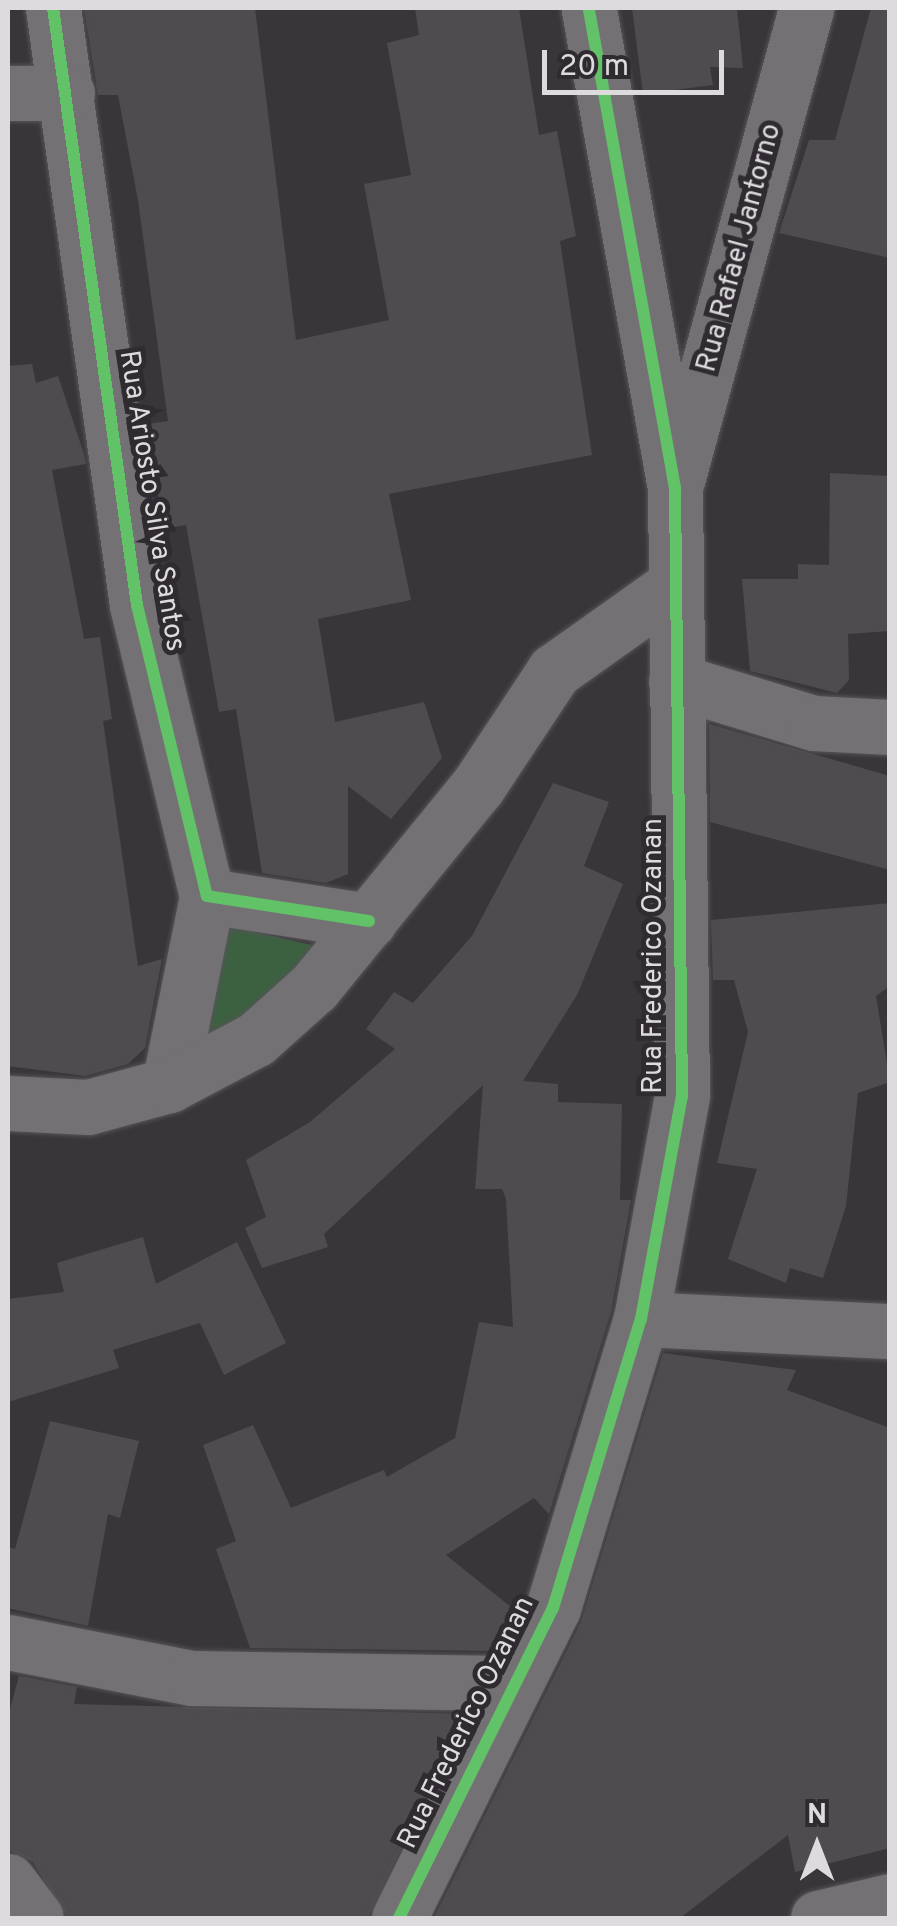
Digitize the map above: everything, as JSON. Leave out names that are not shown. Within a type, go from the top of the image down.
[{"type":"street","name":"Rua Ariosto Silva Santos","points":[[54,8],[137,605],[207,896]]},
{"type":"street","name":"Rua Frederico Ozanan","points":[[399,1918],[553,1608],[642,1319],[682,1096],[672,587],[675,488],[588,8]]},
{"type":"street","name":"Rua Rafael Jantorno","points":[[675,488],[806,8]]},
{"type":"street","points":[[8,92],[67,93]]},
{"type":"street","points":[[8,1103],[88,1106],[169,1085],[256,1039],[368,922],[478,786],[554,671],[672,587]]},
{"type":"street","points":[[676,681],[813,723],[890,727]]},
{"type":"street","points":[[169,1085],[207,896],[368,922]]},
{"type":"street","points":[[642,1319],[890,1331]]},
{"type":"street","points":[[8,1642],[192,1678],[514,1683]]},
{"type":"street","points":[[8,1881],[36,1918]]},
{"type":"street","points":[[818,1918],[890,1901]]},
{"type":"green space","points":[[220,924],[325,948],[270,1017],[198,1046]]},
{"type":"building","points":[[84,8],[255,8],[296,340],[389,320],[364,184],[411,175],[387,43],[419,35],[415,8],[519,8],[539,135],[557,131],[576,236],[560,241],[592,455],[389,494],[411,600],[318,619],[335,722],[424,702],[442,758],[391,819],[348,786],[348,874],[326,883],[262,873],[236,709],[219,712],[186,525],[163,529],[148,424],[168,421],[138,200],[118,95],[98,95]]},
{"type":"building","points":[[632,8],[737,8],[743,68],[710,67],[713,85],[643,94]]},
{"type":"building","points":[[871,8],[890,8],[890,258],[779,233],[809,140],[835,140]]},
{"type":"building","points":[[32,364],[36,383],[58,376],[84,454],[86,464],[52,470],[84,639],[100,637],[112,719],[103,721],[138,966],[162,959],[145,1048],[128,1064],[85,1076],[8,1066],[8,366]]},
{"type":"building","points":[[830,473],[890,476],[890,631],[848,634],[849,680],[837,693],[750,671],[742,579],[798,579],[798,564],[829,565]]},
{"type":"building","points":[[709,724],[890,776],[890,870],[710,822]]},
{"type":"building","points":[[553,783],[609,802],[584,866],[623,884],[577,995],[523,1081],[558,1084],[558,1102],[622,1104],[620,1200],[631,1200],[611,1312],[549,1514],[534,1498],[446,1555],[516,1611],[497,1651],[250,1648],[216,1549],[236,1541],[203,1445],[253,1425],[291,1508],[384,1470],[387,1477],[455,1438],[479,1322],[513,1327],[506,1199],[502,1189],[475,1189],[483,1085],[324,1234],[328,1247],[262,1268],[245,1228],[266,1217],[246,1160],[310,1122],[395,1049],[366,1029],[394,992],[413,1003],[472,936]]},
{"type":"building","points":[[890,903],[890,986],[876,996],[890,1082],[858,1093],[846,1206],[823,1278],[790,1268],[786,1283],[728,1259],[757,1169],[717,1163],[748,1032],[734,980],[713,980],[711,920]]},
{"type":"building","points":[[143,1237],[156,1284],[237,1242],[286,1343],[224,1375],[200,1323],[113,1350],[119,1368],[8,1402],[8,1299],[64,1292],[57,1263]]},
{"type":"building","points":[[663,1353],[796,1370],[787,1390],[890,1428],[890,1848],[795,1872],[788,1835],[680,1918],[434,1918],[581,1622]]},
{"type":"building","points":[[50,1421],[139,1441],[120,1518],[108,1514],[88,1626],[8,1608],[8,1547],[15,1549]]},
{"type":"building","points":[[19,1676],[77,1687],[74,1704],[466,1714],[368,1918],[67,1918],[33,1862],[8,1850],[8,1716]]},
{"type":"cycle path","points":[[53,8],[137,605],[207,896],[369,921]]},
{"type":"cycle path","points":[[399,1918],[553,1608],[641,1319],[682,1096],[675,488],[589,8]]}]
